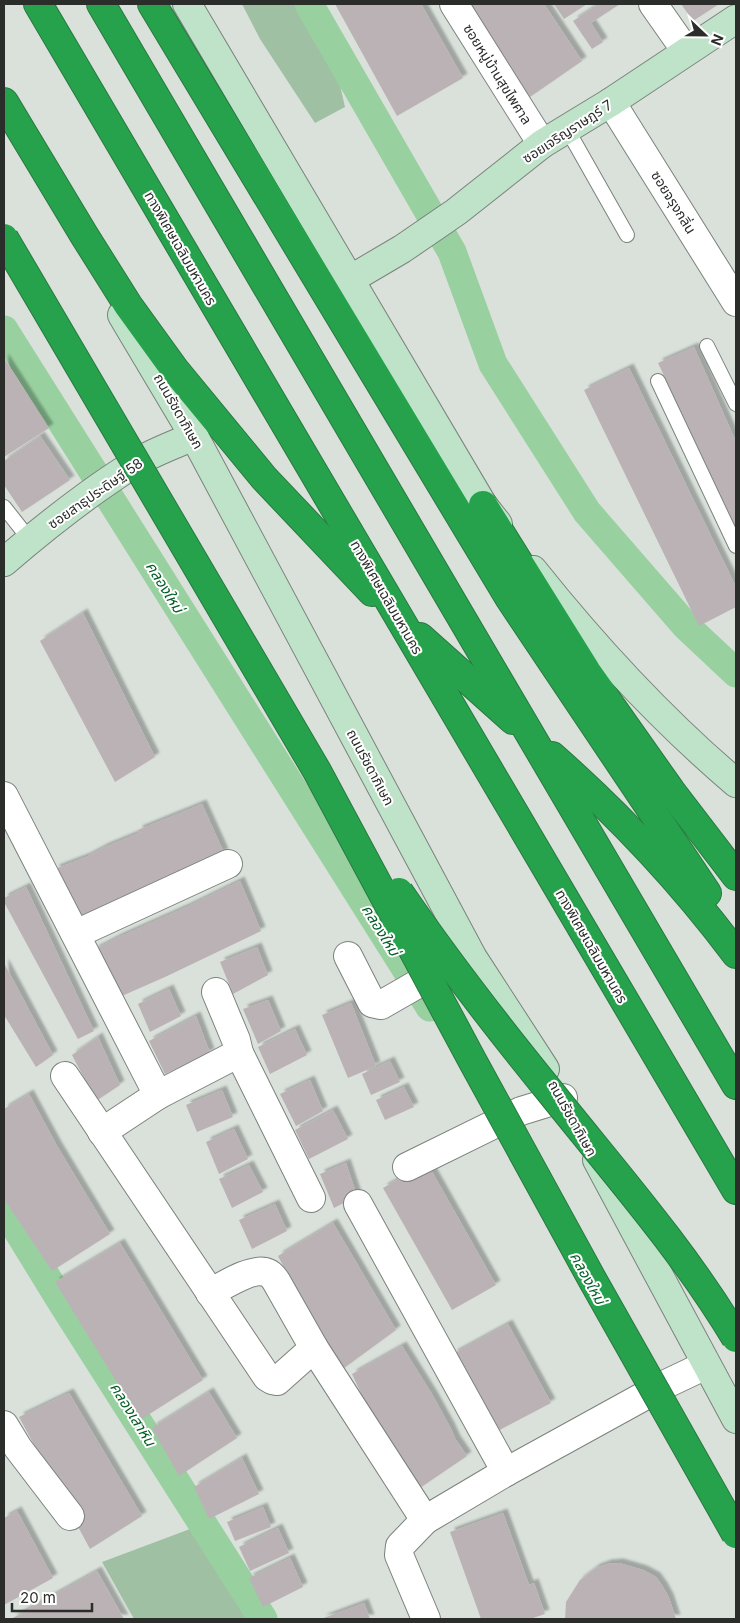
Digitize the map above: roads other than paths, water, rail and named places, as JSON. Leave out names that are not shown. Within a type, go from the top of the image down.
[{"type":"highway","name":"ทางพิเศษเฉลิมมหานคร","points":[[38,4],[736,1190]]},
{"type":"highway","points":[[101,4],[736,1085]]},
{"type":"highway","points":[[152,4],[510,599],[736,939]]},
{"type":"highway","points":[[4,102],[128,306],[175,370],[264,478],[365,585],[612,812],[652,852],[689,894],[736,954]]},
{"type":"highway","points":[[4,238],[317,771],[481,1077],[736,1534]]},
{"type":"highway","points":[[483,505],[587,672],[666,784],[736,876]]},
{"type":"highway","points":[[317,771],[429,934],[534,1072],[636,1196],[679,1252],[736,1338]]},
{"type":"main road","points":[[187,4],[483,505],[540,579],[612,662],[672,723],[734,777]]},
{"type":"main road","name":"ซอยเจริญราษฎร์ 7","points":[[351,279],[402,249],[456,212],[542,144],[611,102],[736,19]]},
{"type":"main road","name":"ถนนรัชดาภิเษก","points":[[4,116],[194,436],[473,958],[563,1098],[736,1419]]},
{"type":"main road","name":"ซอยสาธุประดิษฐ์ 58","points":[[4,562],[82,500],[140,461],[194,436]]},
{"type":"street","name":"ซอยหมู่บ้านสุขไพศาล","points":[[454,4],[542,144]]},
{"type":"street","points":[[653,4],[686,51]]},
{"type":"street","name":"ซอยจรุงกลิ่น","points":[[611,102],[736,302]]},
{"type":"street","points":[[4,796],[158,1095]]},
{"type":"street","points":[[76,934],[228,864]]},
{"type":"street","points":[[348,956],[372,1003],[381,1005],[421,982],[473,958]]},
{"type":"street","points":[[216,992],[239,1052],[311,1198]]},
{"type":"street","points":[[102,1132],[158,1095],[239,1052]]},
{"type":"street","points":[[65,1076],[267,1377],[277,1380],[314,1348]]},
{"type":"street","points":[[407,1167],[521,1111],[563,1098]]},
{"type":"street","points":[[358,1204],[506,1472]]},
{"type":"street","points":[[210,1293],[252,1272],[262,1271],[270,1273],[314,1348],[425,1520]]},
{"type":"street","points":[[426,1619],[398,1555],[400,1546],[425,1520],[506,1472],[666,1384],[706,1365]]},
{"type":"street","points":[[4,1425],[11,1452],[70,1516]]},
{"type":"lane","points":[[567,129],[627,235]]},
{"type":"lane","points":[[707,346],[736,404]]},
{"type":"lane","points":[[658,381],[736,546]]},
{"type":"lane","points":[[4,507],[30,540]]},
{"type":"waterway","points":[[309,4],[452,252],[493,364],[587,512],[686,626],[736,673]]},
{"type":"waterway","name":"คลองใหม่","points":[[4,330],[430,1007]]},
{"type":"waterway","name":"คลองเสาหิน","points":[[4,1208],[263,1619]]}]
